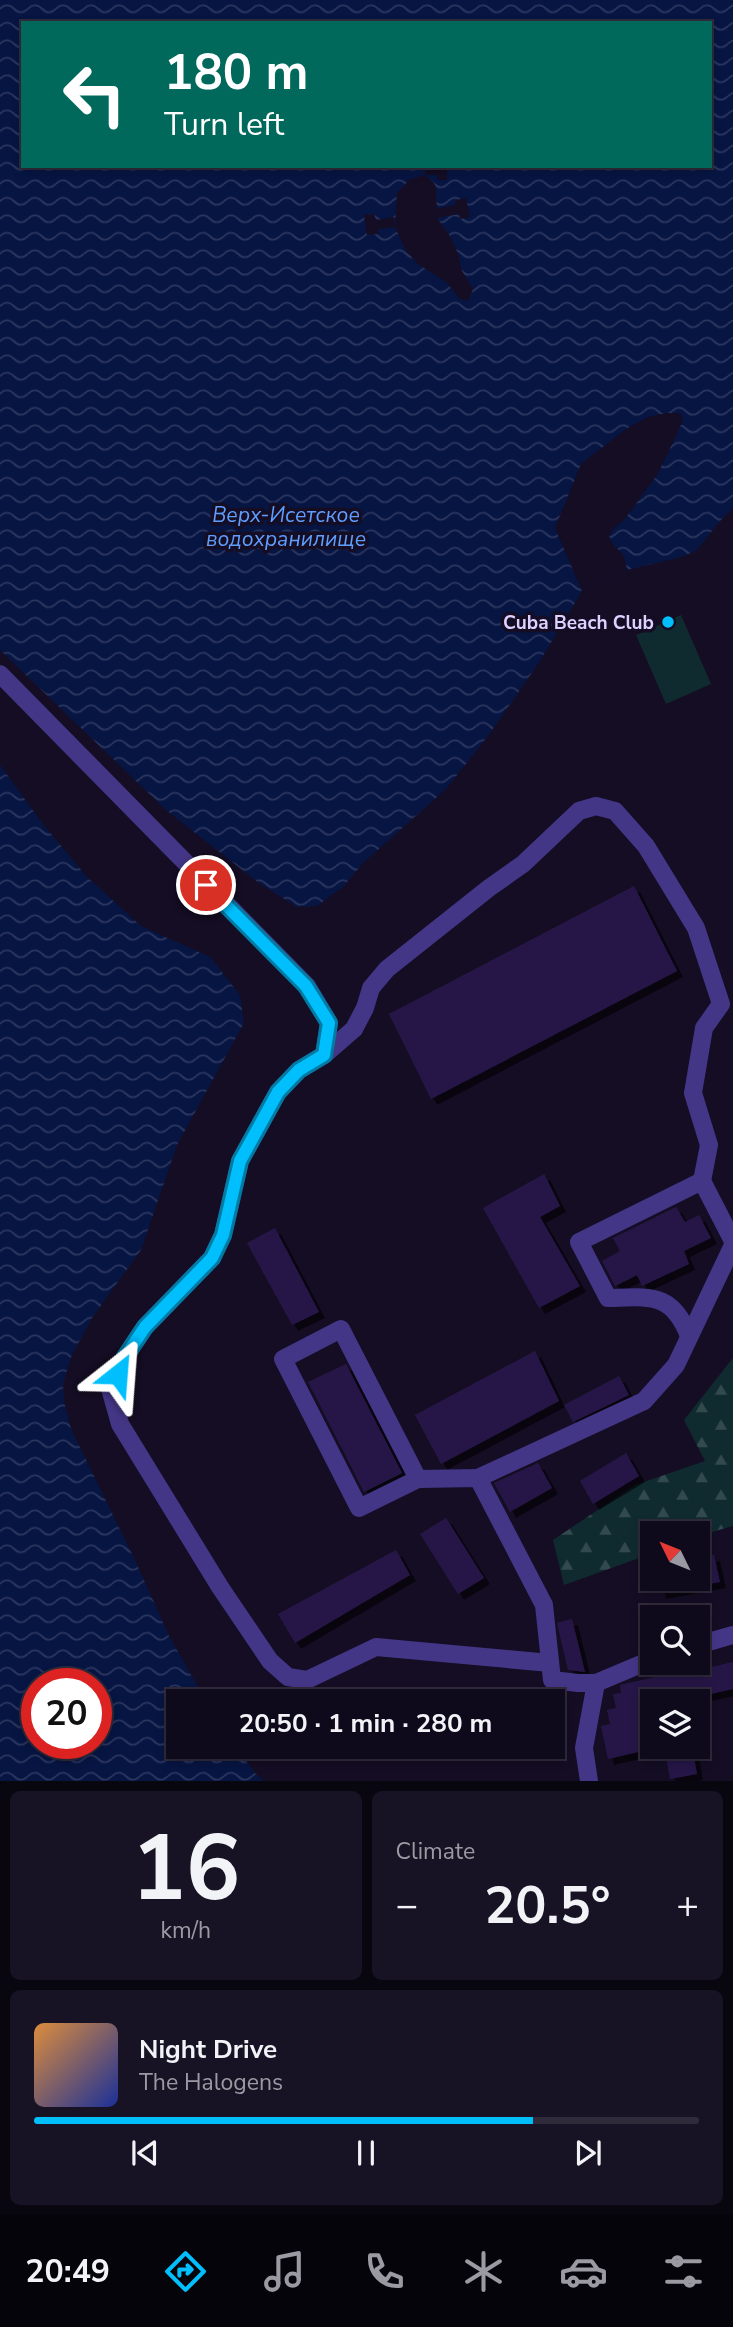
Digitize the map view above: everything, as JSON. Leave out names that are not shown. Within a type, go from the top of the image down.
[{"type":"street","points":[[0,674],[306,986],[329,1023],[324,1055]]},
{"type":"street","points":[[418,1479],[341,1329],[283,1359],[359,1508],[418,1479],[478,1478],[644,1401],[676,1365],[733,1243],[702,1181],[709,1146],[693,1093],[704,1028],[727,1002],[696,928],[646,846],[615,811],[596,806],[579,811],[523,864],[387,969],[371,988],[365,1008],[354,1029],[324,1055],[299,1070],[278,1092],[240,1161],[223,1235],[212,1258],[145,1327],[125,1357],[111,1392],[120,1424],[220,1587],[270,1661],[288,1677],[307,1680],[376,1647],[550,1663]]},
{"type":"street","points":[[690,1336],[682,1318],[671,1304],[642,1297],[608,1298],[579,1242],[702,1181]]},
{"type":"street","points":[[478,1478],[544,1605],[552,1680],[596,1683],[640,1664]]},
{"type":"street","points":[[710,1642],[733,1635]]},
{"type":"street","points":[[589,1781],[584,1748],[596,1683]]},
{"type":"green space","points":[[681,615],[711,684],[666,704],[636,635]]},
{"type":"green space","points":[[733,1358],[733,1526],[710,1533],[710,1521],[640,1521],[640,1558],[564,1585],[553,1540],[635,1485],[705,1461],[684,1420]]},
{"type":"water","name":"Верх-Исетское водохранилище","points":[[0,0],[733,0],[733,508],[697,550],[682,557],[627,570],[582,591],[540,661],[488,736],[446,789],[363,863],[344,886],[317,906],[297,907],[259,883],[166,810],[0,650]],"holes":[[[425,175],[434,183],[437,218],[450,236],[462,271],[473,289],[468,301],[460,299],[446,282],[418,264],[406,251],[395,227],[397,193],[410,179]]]},
{"type":"water","points":[[0,765],[42,823],[87,877],[141,926],[210,957],[240,995],[244,1023],[177,1145],[141,1250],[92,1318],[71,1357],[63,1384],[64,1402],[71,1429],[169,1636],[199,1689],[166,1689],[166,1759],[245,1759],[264,1781],[0,1781]]},
{"type":"pier","points":[[425,168],[447,168],[447,180],[438,180],[437,175],[425,175]]},
{"type":"pier","points":[[466,198],[470,217],[460,219],[459,214],[437,218],[436,209],[455,205],[456,200]]},
{"type":"pier","points":[[374,214],[376,220],[394,217],[395,227],[378,229],[378,234],[367,235],[364,215]]},
{"type":"pier","points":[[680,413],[683,420],[676,436],[657,475],[609,536],[624,556],[627,570],[582,591],[555,528],[581,464],[626,429],[648,417]]},
{"type":"building","points":[[634,886],[677,971],[431,1099],[389,1014]]},
{"type":"building","points":[[544,1174],[560,1206],[540,1217],[580,1286],[539,1308],[483,1208]]},
{"type":"building","points":[[676,1207],[685,1222],[699,1215],[711,1238],[684,1251],[689,1264],[642,1286],[637,1275],[615,1286],[602,1261],[620,1251],[613,1238]]},
{"type":"building","points":[[275,1228],[319,1312],[292,1325],[247,1243]]},
{"type":"building","points":[[535,1351],[559,1401],[441,1464],[415,1415]]},
{"type":"building","points":[[346,1364],[402,1473],[364,1492],[308,1382]]},
{"type":"building","points":[[619,1376],[629,1395],[573,1422],[564,1405]]},
{"type":"building","points":[[626,1453],[639,1476],[593,1504],[580,1481]]},
{"type":"building","points":[[538,1463],[552,1488],[510,1512],[494,1483]]},
{"type":"building","points":[[446,1518],[484,1578],[458,1594],[420,1534]]},
{"type":"building","points":[[396,1550],[410,1575],[295,1643],[278,1614]]},
{"type":"building","points":[[714,1555],[720,1582],[710,1584],[710,1556]]},
{"type":"building","points":[[572,1619],[585,1672],[568,1670],[557,1623]]},
{"type":"building","points":[[733,1662],[733,1689],[710,1694],[710,1689],[640,1689],[640,1752],[608,1759],[601,1726],[610,1724],[607,1710],[616,1708],[613,1694],[621,1693],[620,1685],[664,1675],[710,1675],[710,1667]]},
{"type":"building","points":[[666,1759],[694,1759],[697,1774],[670,1779]]},
{"type":"place","name":"Cuba Beach Club","points":[[668,622]]},
{"type":"route","points":[[118,1374],[125,1357],[145,1327],[212,1258],[223,1235],[240,1161],[278,1092],[299,1070],[324,1055],[329,1023],[306,986],[206,885]]}]
